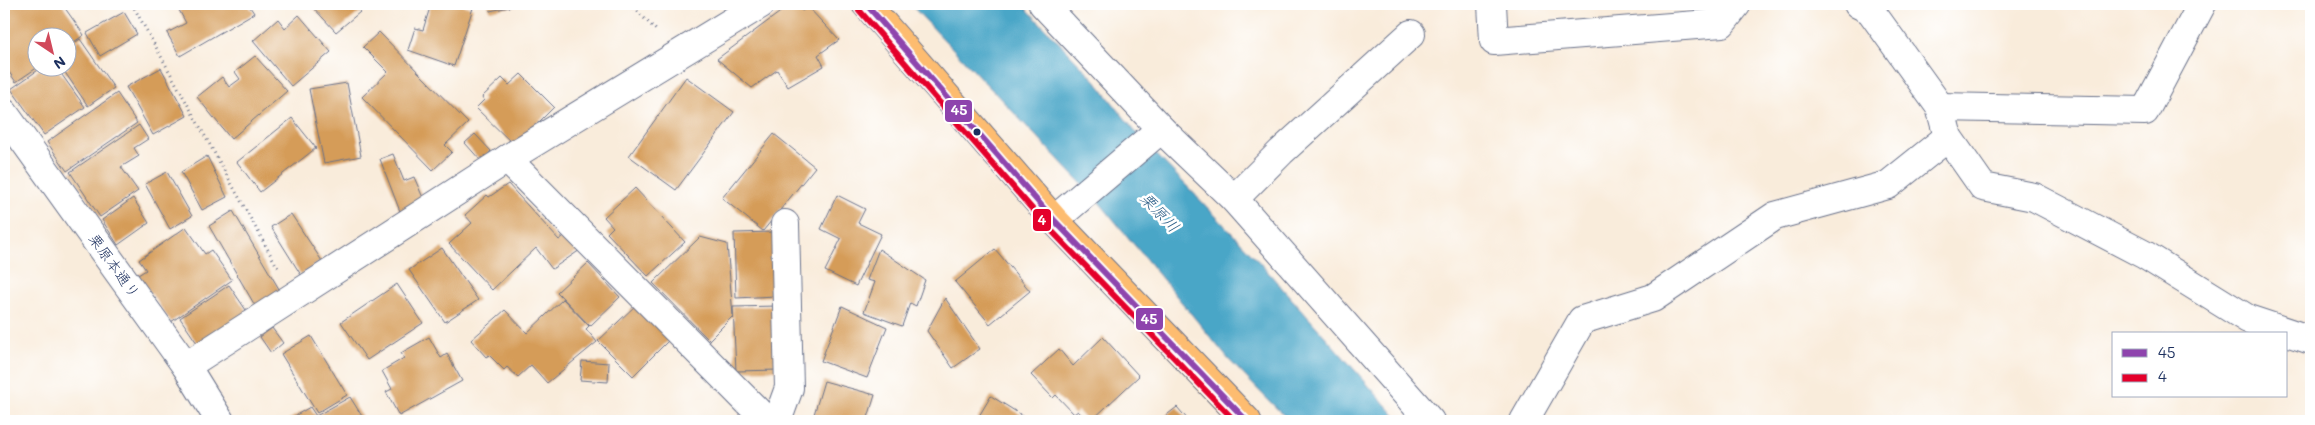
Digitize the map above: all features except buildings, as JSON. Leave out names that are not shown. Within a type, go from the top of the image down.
[{"type":"highway","points":[[866,4],[1054,220],[1247,421]]},
{"type":"street","points":[[186,366],[507,159],[760,4]]},
{"type":"street","points":[[1043,4],[1152,137],[1234,199],[1430,421]]},
{"type":"street","points":[[1492,4],[1494,42],[1722,22],[1737,4]]},
{"type":"street","points":[[1858,4],[1870,10],[1940,107],[1948,137],[1983,187],[2034,197],[2145,255],[2248,319],[2287,332]]},
{"type":"street","points":[[1940,107],[2145,110],[2202,4]]},
{"type":"street","points":[[1234,199],[1281,152],[1412,34]]},
{"type":"street","name":"栗原本通り","points":[[4,113],[186,366],[220,421]]},
{"type":"street","points":[[1054,220],[1152,137]]},
{"type":"street","points":[[1524,421],[1582,320],[1653,298],[1775,216],[1888,185],[1948,137]]},
{"type":"street","points":[[507,159],[767,421]]},
{"type":"street","points":[[777,421],[789,388],[785,224]]},
{"type":"street","points":[[2288,332],[2311,340]]},
{"type":"path","points":[[132,4],[294,297]]},
{"type":"water","name":"栗原川","points":[[910,4],[1022,4],[1095,80],[1137,134],[1252,254],[1400,421],[1289,421],[1230,361],[1099,202]]},
{"type":"transit line","name":"45","points":[[866,4],[1054,220],[1247,421]]},
{"type":"transit line","name":"4","points":[[859,10],[1047,226],[1235,421]]}]
